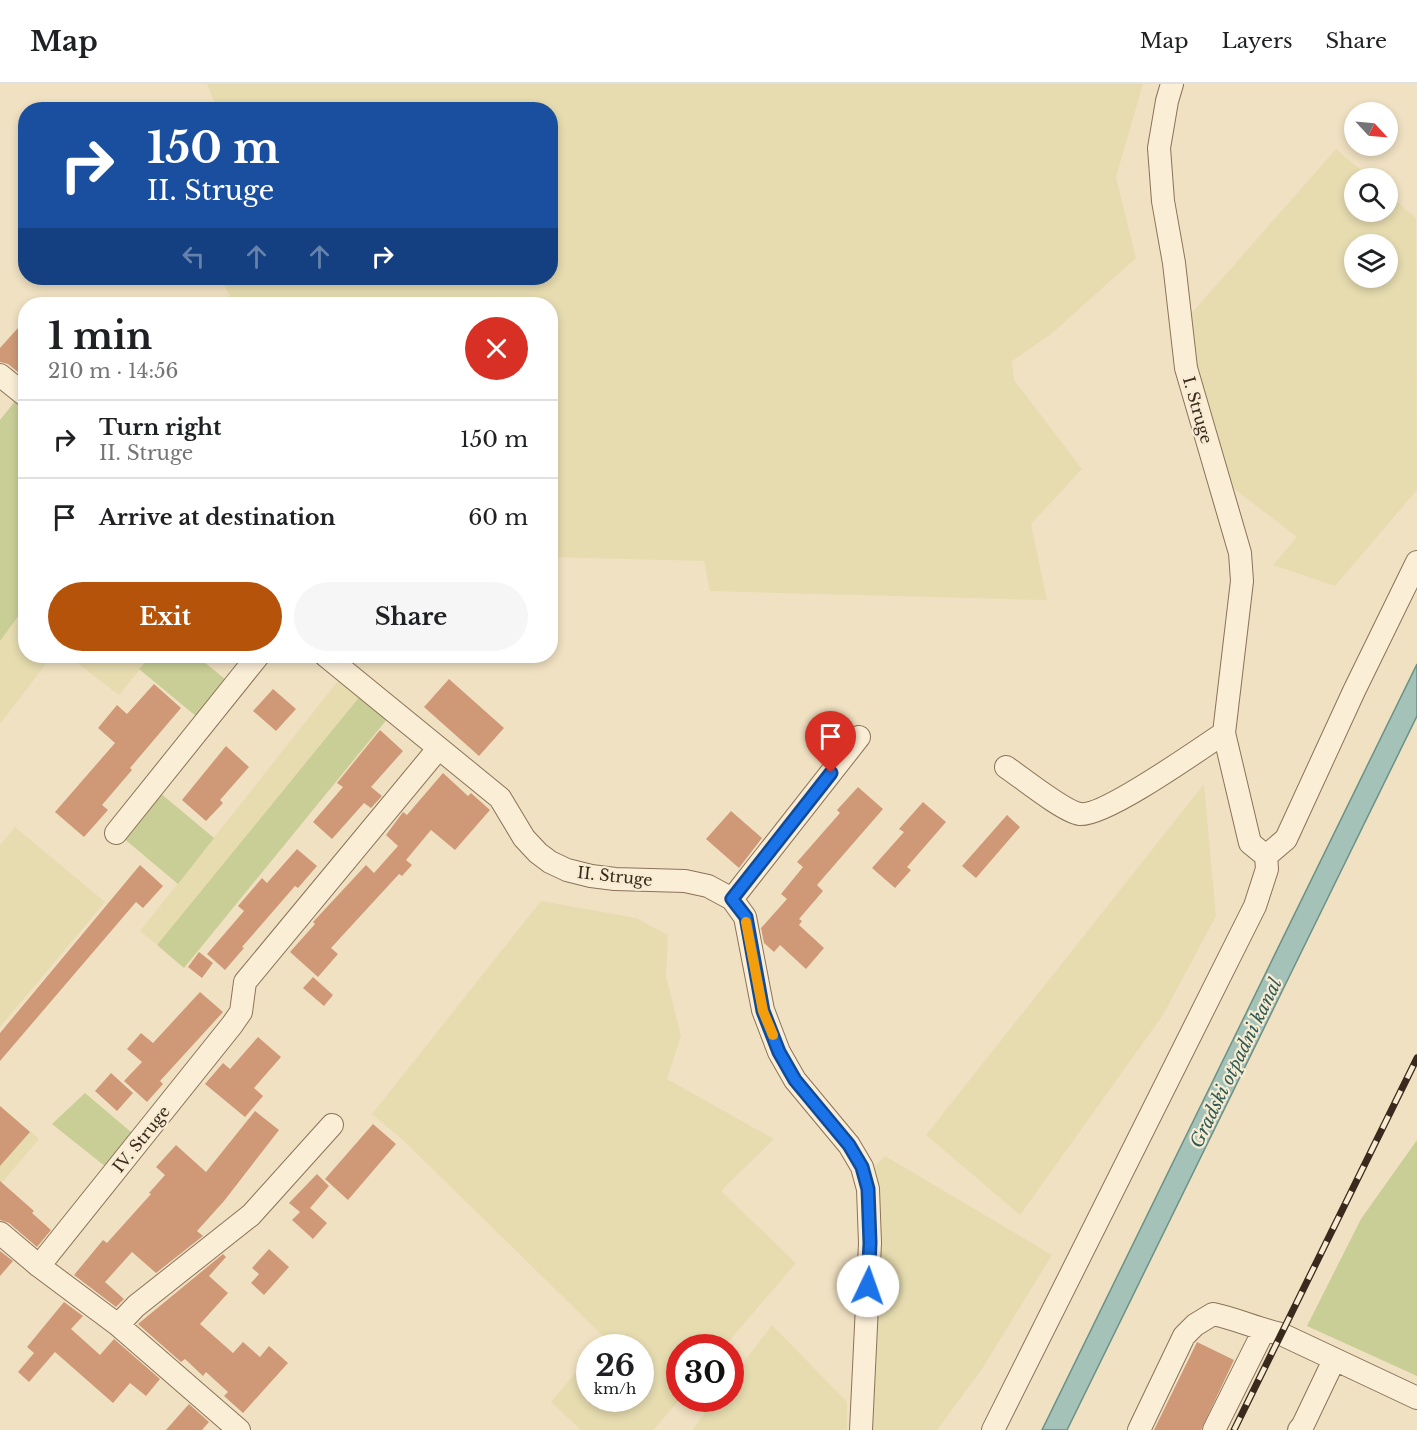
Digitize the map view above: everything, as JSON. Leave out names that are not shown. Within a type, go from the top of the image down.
[{"type":"street","name":"I. Struge","points":[[1172,84],[1159,148],[1163,201],[1174,263],[1186,368],[1240,553],[1242,581],[1224,733],[1250,843],[1266,856]]},
{"type":"street","points":[[0,375],[18,390]]},
{"type":"street","points":[[993,1430],[1255,906],[1267,869],[1266,856],[1286,839],[1354,691],[1417,562]]},
{"type":"street","points":[[116,833],[252,663]]},
{"type":"street","name":"II. Struge","points":[[334,663],[500,798],[524,838],[538,853],[559,866],[583,874],[615,879],[685,881],[708,886],[732,899]]},
{"type":"street","points":[[1006,767],[1066,808],[1078,814],[1089,813],[1139,790],[1224,733]]},
{"type":"street","points":[[859,737],[732,899],[746,917],[763,1011],[779,1052],[795,1080],[849,1145],[862,1167],[868,1189],[870,1243],[861,1430]]},
{"type":"street","name":"IV. Struge","points":[[39,1266],[228,1031],[241,1012],[245,982],[438,749]]},
{"type":"street","points":[[118,1324],[136,1306],[251,1215],[333,1125]]},
{"type":"street","points":[[0,1233],[39,1266],[118,1324],[239,1430]]},
{"type":"street","points":[[1139,1430],[1184,1336],[1195,1325],[1213,1314],[1236,1318],[1264,1330],[1281,1334],[1417,1398]]},
{"type":"street","points":[[1214,1430],[1264,1330]]},
{"type":"street","points":[[1303,1428],[1334,1360]]},
{"type":"shaded area","points":[[207,84],[1143,84],[1116,177],[1136,258],[1050,335],[1012,361],[1014,380],[1082,469],[1031,524],[1047,600],[710,591],[704,561],[558,557],[558,297],[229,297],[224,285],[558,285],[558,102],[214,102]]},
{"type":"shaded area","points":[[1336,149],[1358,168],[1344,168],[1344,222],[1398,222],[1398,203],[1416,218],[1417,490],[1335,586],[1273,565],[1297,537],[1220,478],[1183,323]]},
{"type":"shaded area","points":[[18,617],[18,663],[47,663],[0,724],[0,641]]},
{"type":"shaded area","points":[[77,663],[145,663],[119,695]]},
{"type":"shaded area","points":[[341,677],[361,695],[157,945],[140,931]]},
{"type":"shaded area","points":[[1204,784],[1216,916],[1163,1015],[1020,1215],[926,1135]]},
{"type":"shaded area","points":[[15,827],[105,902],[0,1027],[0,845]]},
{"type":"shaded area","points":[[541,901],[636,918],[668,935],[666,976],[681,1036],[667,1079],[774,1139],[721,1191],[796,1263],[735,1334],[666,1334],[666,1412],[669,1412],[653,1430],[581,1430],[551,1402],[576,1372],[576,1412],[654,1412],[654,1334],[601,1334],[404,1141],[372,1114]]},
{"type":"shaded area","points":[[0,1106],[39,1139],[0,1185]]},
{"type":"shaded area","points":[[885,1156],[1052,1255],[982,1369],[937,1430],[867,1430],[871,1170]]},
{"type":"shaded area","points":[[772,1325],[847,1402],[847,1430],[692,1430],[706,1412],[744,1412],[744,1362]]},
{"type":"green space","points":[[16,400],[18,402],[18,617],[0,641],[0,420]]},
{"type":"green space","points":[[145,663],[205,663],[226,680],[197,717],[139,669]]},
{"type":"green space","points":[[361,695],[388,718],[184,968],[157,945]]},
{"type":"green space","points":[[159,792],[214,838],[178,884],[122,837]]},
{"type":"green space","points":[[85,1093],[138,1138],[111,1171],[52,1124]]},
{"type":"green space","points":[[1417,1140],[1417,1376],[1307,1326],[1361,1219]]},
{"type":"water","name":"Gradski otpadni kanal","points":[[1417,664],[1417,716],[1067,1430],[1042,1430]]},
{"type":"building","points":[[18,328],[18,372],[8,364],[0,362],[0,348]]},
{"type":"building","points":[[449,679],[504,728],[479,756],[424,707]]},
{"type":"building","points":[[154,684],[181,708],[102,805],[108,810],[84,837],[55,812],[115,743],[98,728],[117,705],[127,714]]},
{"type":"building","points":[[273,689],[296,709],[276,731],[253,711]]},
{"type":"building","points":[[380,730],[403,751],[371,787],[382,796],[371,808],[364,803],[332,839],[313,822],[343,787],[337,783]]},
{"type":"building","points":[[226,746],[249,767],[220,800],[223,803],[206,821],[182,800]]},
{"type":"building","points":[[443,773],[468,796],[471,793],[490,810],[455,850],[431,830],[406,860],[412,865],[402,876],[399,874],[331,948],[338,954],[318,977],[290,952],[315,924],[313,922],[366,865],[374,873],[398,846],[386,835],[403,812],[407,815]]},
{"type":"building","points":[[858,787],[883,809],[817,885],[823,891],[799,919],[802,921],[799,925],[824,948],[806,969],[780,945],[774,952],[764,943],[761,928],[787,899],[781,894],[803,867],[797,862],[840,813],[837,810]]},
{"type":"building","points":[[923,802],[946,822],[907,867],[911,870],[895,888],[872,868],[904,832],[899,829]]},
{"type":"building","points":[[731,811],[762,838],[739,868],[706,839]]},
{"type":"building","points":[[1007,815],[1020,827],[976,878],[962,866]]},
{"type":"building","points":[[297,849],[317,866],[298,888],[295,886],[225,970],[207,954],[244,911],[238,906],[262,878],[267,883]]},
{"type":"building","points":[[140,865],[163,886],[143,908],[136,902],[0,1061],[0,1033]]},
{"type":"building","points":[[199,952],[213,963],[202,978],[188,967]]},
{"type":"building","points":[[313,977],[333,995],[324,1006],[303,988]]},
{"type":"building","points":[[200,992],[223,1012],[160,1081],[163,1084],[147,1102],[124,1081],[142,1062],[127,1049],[141,1033],[153,1043]]},
{"type":"building","points":[[258,1037],[281,1057],[254,1088],[263,1096],[245,1117],[205,1084],[223,1063],[230,1069]]},
{"type":"building","points":[[111,1073],[133,1093],[117,1111],[95,1091]]},
{"type":"building","points":[[0,1106],[30,1132],[0,1166]]},
{"type":"building","points":[[255,1111],[279,1130],[224,1201],[197,1231],[203,1236],[156,1273],[132,1252],[105,1282],[124,1299],[116,1307],[74,1275],[103,1240],[107,1243],[151,1194],[149,1193],[165,1175],[156,1167],[176,1145],[206,1172]]},
{"type":"building","points":[[373,1124],[396,1144],[348,1200],[325,1179]]},
{"type":"building","points":[[317,1174],[329,1186],[310,1208],[327,1223],[313,1239],[292,1220],[300,1212],[289,1203]]},
{"type":"building","points":[[0,1181],[34,1211],[32,1213],[51,1230],[37,1247],[9,1223],[0,1220]]},
{"type":"building","points":[[269,1249],[289,1267],[264,1295],[251,1283],[259,1274],[252,1268]]},
{"type":"building","points":[[0,1251],[13,1261],[0,1276]]},
{"type":"building","points":[[223,1254],[226,1257],[209,1276],[228,1293],[200,1324],[233,1353],[243,1342],[260,1357],[269,1346],[288,1363],[243,1413],[224,1396],[228,1392],[206,1372],[203,1376],[185,1359],[181,1362],[138,1324]]},
{"type":"building","points":[[64,1302],[83,1316],[71,1329],[100,1355],[114,1339],[160,1379],[146,1396],[130,1383],[113,1403],[55,1352],[29,1382],[18,1372],[34,1353],[27,1347]]},
{"type":"building","points":[[1197,1342],[1234,1360],[1201,1430],[1154,1430]]},
{"type":"building","points":[[189,1404],[209,1422],[202,1430],[166,1430]]},
{"type":"railway","points":[[1234,1430],[1417,1058]]},
{"type":"slow traffic","points":[[746,922],[763,1011],[773,1035]]},
{"type":"route","points":[[831,773],[732,899],[746,917],[763,1011],[779,1052],[795,1080],[849,1145],[862,1167],[868,1189],[870,1243],[868,1286]]}]
